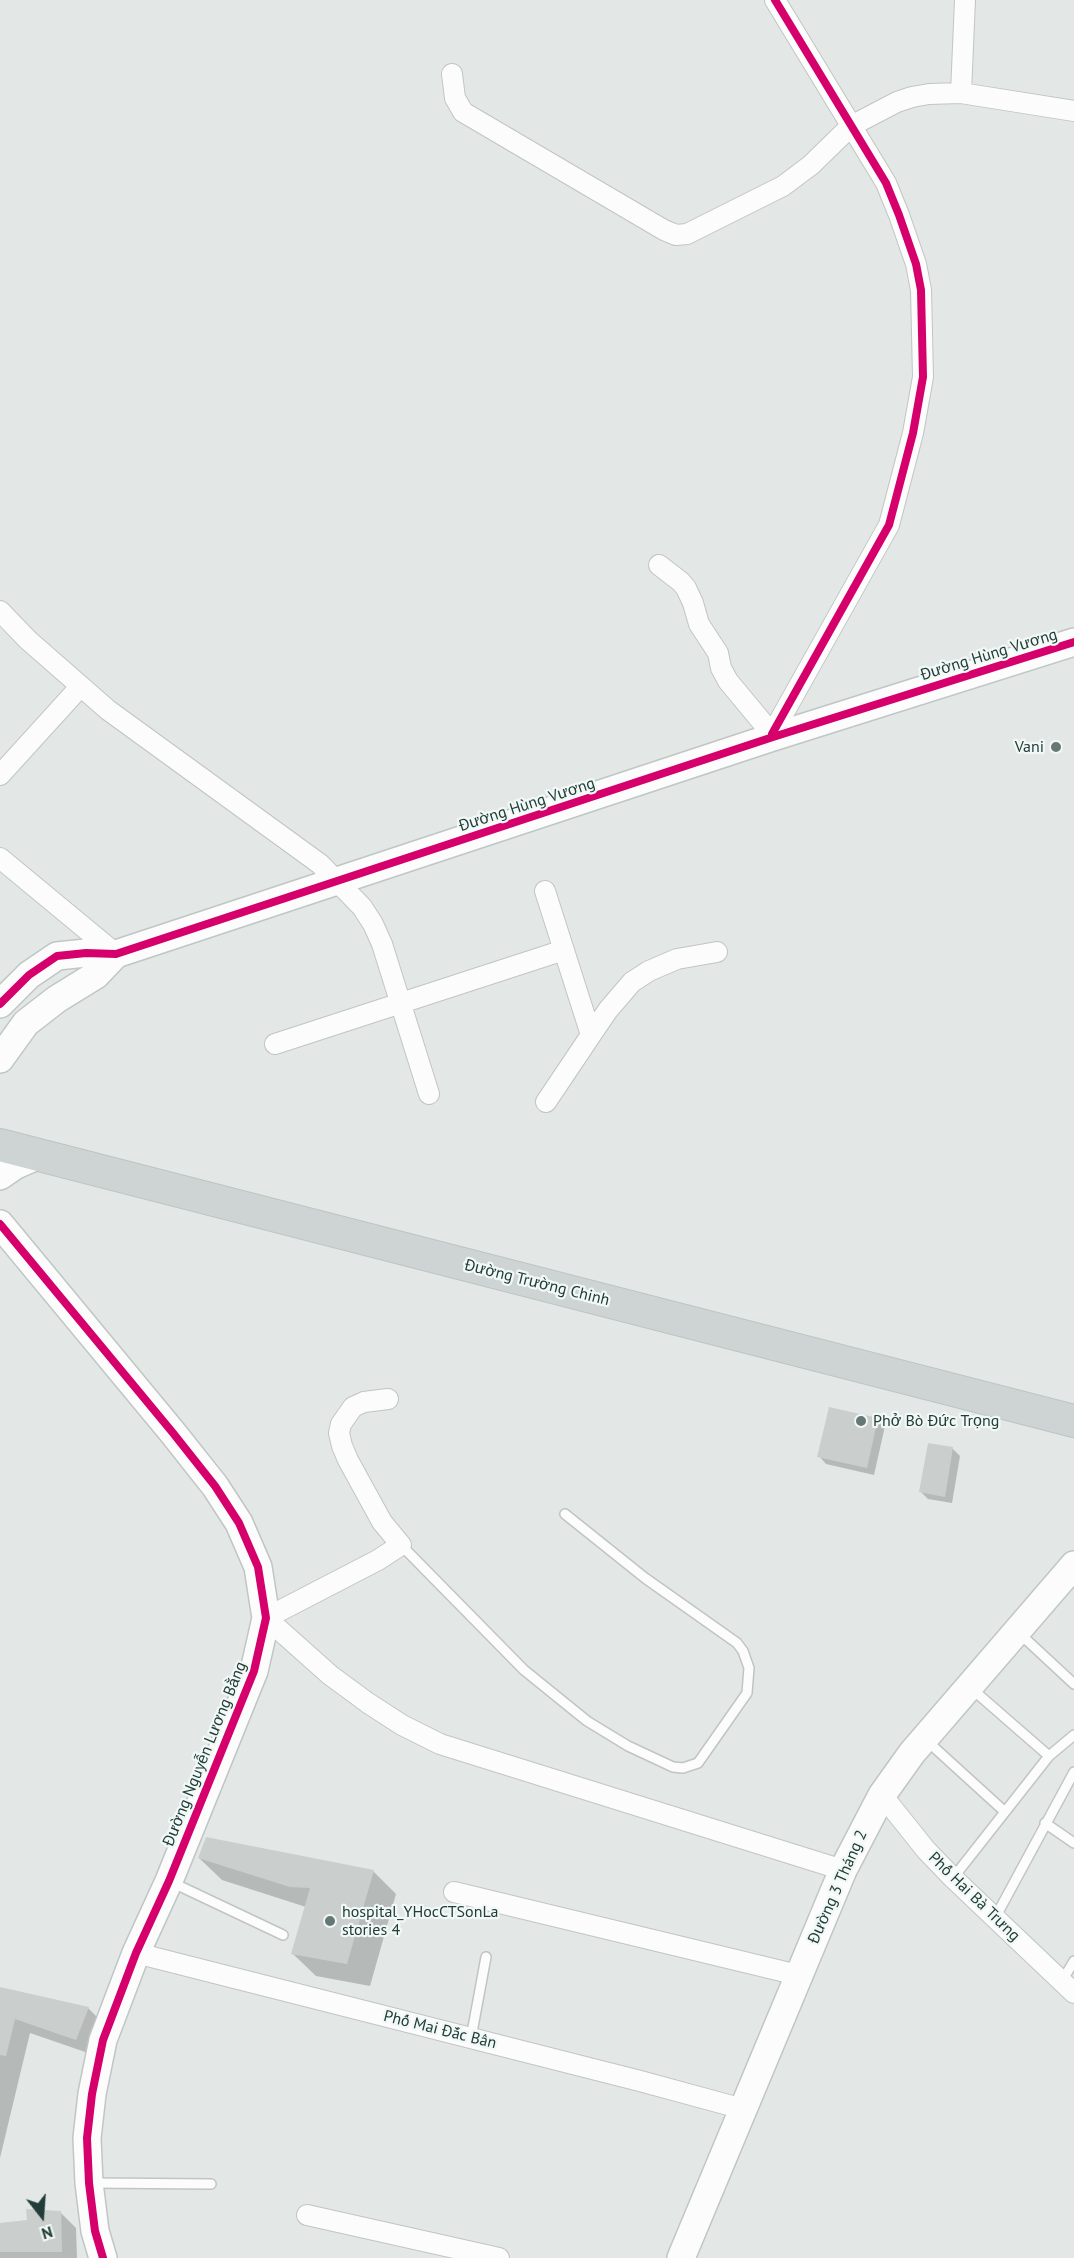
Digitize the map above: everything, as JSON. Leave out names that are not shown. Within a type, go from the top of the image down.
[{"type":"main road","name":"Đường Trường Chinh","points":[[0,1145],[1074,1421]]},
{"type":"street","points":[[659,565],[686,588],[699,624],[715,647],[728,681],[772,736],[888,525],[913,434],[923,377],[921,290],[916,264],[886,183],[775,0]]},
{"type":"street","points":[[961,93],[965,0]]},
{"type":"street","points":[[452,74],[455,98],[463,112],[613,201],[676,235],[687,234],[783,186],[811,165],[851,126],[897,102],[912,97],[961,93],[1074,111]]},
{"type":"street","points":[[0,612],[27,640],[80,687],[136,731],[320,864],[362,907],[382,944],[429,1094]]},
{"type":"street","name":"Đường Hùng Vương","points":[[0,1004],[29,975],[57,956],[86,953],[116,954],[772,736],[1074,642]]},
{"type":"street","points":[[0,775],[80,687]]},
{"type":"street","points":[[0,858],[116,954]]},
{"type":"street","points":[[545,891],[591,1035]]},
{"type":"street","points":[[275,1044],[564,950]]},
{"type":"street","points":[[546,1102],[608,1010],[632,982],[649,971],[677,959],[717,952]]},
{"type":"street","name":"Đường Hùng Vương","points":[[0,1059],[26,1023],[57,999],[96,975],[116,954]]},
{"type":"street","points":[[0,1176],[39,1155]]},
{"type":"street","name":"Đường Nguyễn Lương Bằng","points":[[0,1224],[215,1486],[239,1523],[258,1567],[266,1618],[254,1671],[169,1881],[136,1953],[103,2040],[87,2138],[94,2231],[103,2258]]},
{"type":"street","points":[[388,1399],[364,1402],[353,1407],[341,1424],[339,1433],[353,1471],[382,1522],[401,1545],[378,1560],[266,1618],[330,1675],[368,1703],[402,1725],[440,1744],[843,1870]]},
{"type":"street","name":"Đường 3 Tháng 2","points":[[681,2258],[843,1870],[882,1795],[924,1739],[1074,1566]]},
{"type":"street","name":"Phố Hai Bà Trưng","points":[[882,1795],[926,1850],[953,1878],[1068,1987]]},
{"type":"street","points":[[454,1892],[798,1975]]},
{"type":"street","name":"Phố Mai Đắc Bân","points":[[136,1953],[743,2109]]},
{"type":"street","points":[[307,2215],[499,2258]]},
{"type":"lane","points":[[401,1545],[524,1670],[587,1721],[628,1746],[673,1767],[683,1768],[698,1763],[747,1693],[750,1677],[743,1651],[737,1643],[645,1578],[565,1514]]},
{"type":"lane","points":[[1017,1631],[1074,1684]]},
{"type":"lane","points":[[970,1686],[1050,1756]]},
{"type":"lane","points":[[953,1878],[1050,1756],[1074,1735]]},
{"type":"lane","points":[[924,1739],[1004,1811]]},
{"type":"lane","points":[[995,1918],[1074,1772]]},
{"type":"lane","points":[[1045,1823],[1074,1843]]},
{"type":"lane","points":[[169,1881],[283,1935]]},
{"type":"lane","points":[[471,2038],[486,1957]]},
{"type":"lane","points":[[1068,1987],[1074,1961]]},
{"type":"lane","points":[[89,2182],[211,2184]]},
{"type":"building","points":[[829,1407],[878,1418],[867,1468],[817,1457]]},
{"type":"building","points":[[928,1443],[953,1447],[945,1497],[919,1492]]},
{"type":"building","name":"hospital_YHocCTSonLa stories 4","points":[[206,1837],[374,1870],[347,1964],[291,1954],[310,1888],[290,1887],[198,1858]]},
{"type":"building","points":[[0,1987],[89,2007],[76,2040],[15,2019],[6,2056],[0,2055]]},
{"type":"building","points":[[26,2209],[61,2211],[62,2252],[0,2252],[0,2223],[27,2220]]},
{"type":"cycle path","points":[[773,737],[772,734],[889,525],[913,433],[923,377],[921,290],[916,264],[899,215],[886,183],[775,0]]},
{"type":"cycle path","points":[[0,1004],[29,975],[57,956],[86,953],[116,954],[773,737],[1074,642]]},
{"type":"cycle path","points":[[0,1224],[215,1486],[239,1523],[258,1567],[266,1618],[254,1671],[169,1881],[136,1953],[103,2040],[92,2094],[87,2138],[89,2183],[95,2231],[103,2258]]},
{"type":"place","name":"Vani","points":[[1056,747]]},
{"type":"place","name":"Phở Bò Đức Trọng","points":[[861,1421]]},
{"type":"place","name":"hospital_YHocCTSonLa stories 4","points":[[330,1921]]}]
